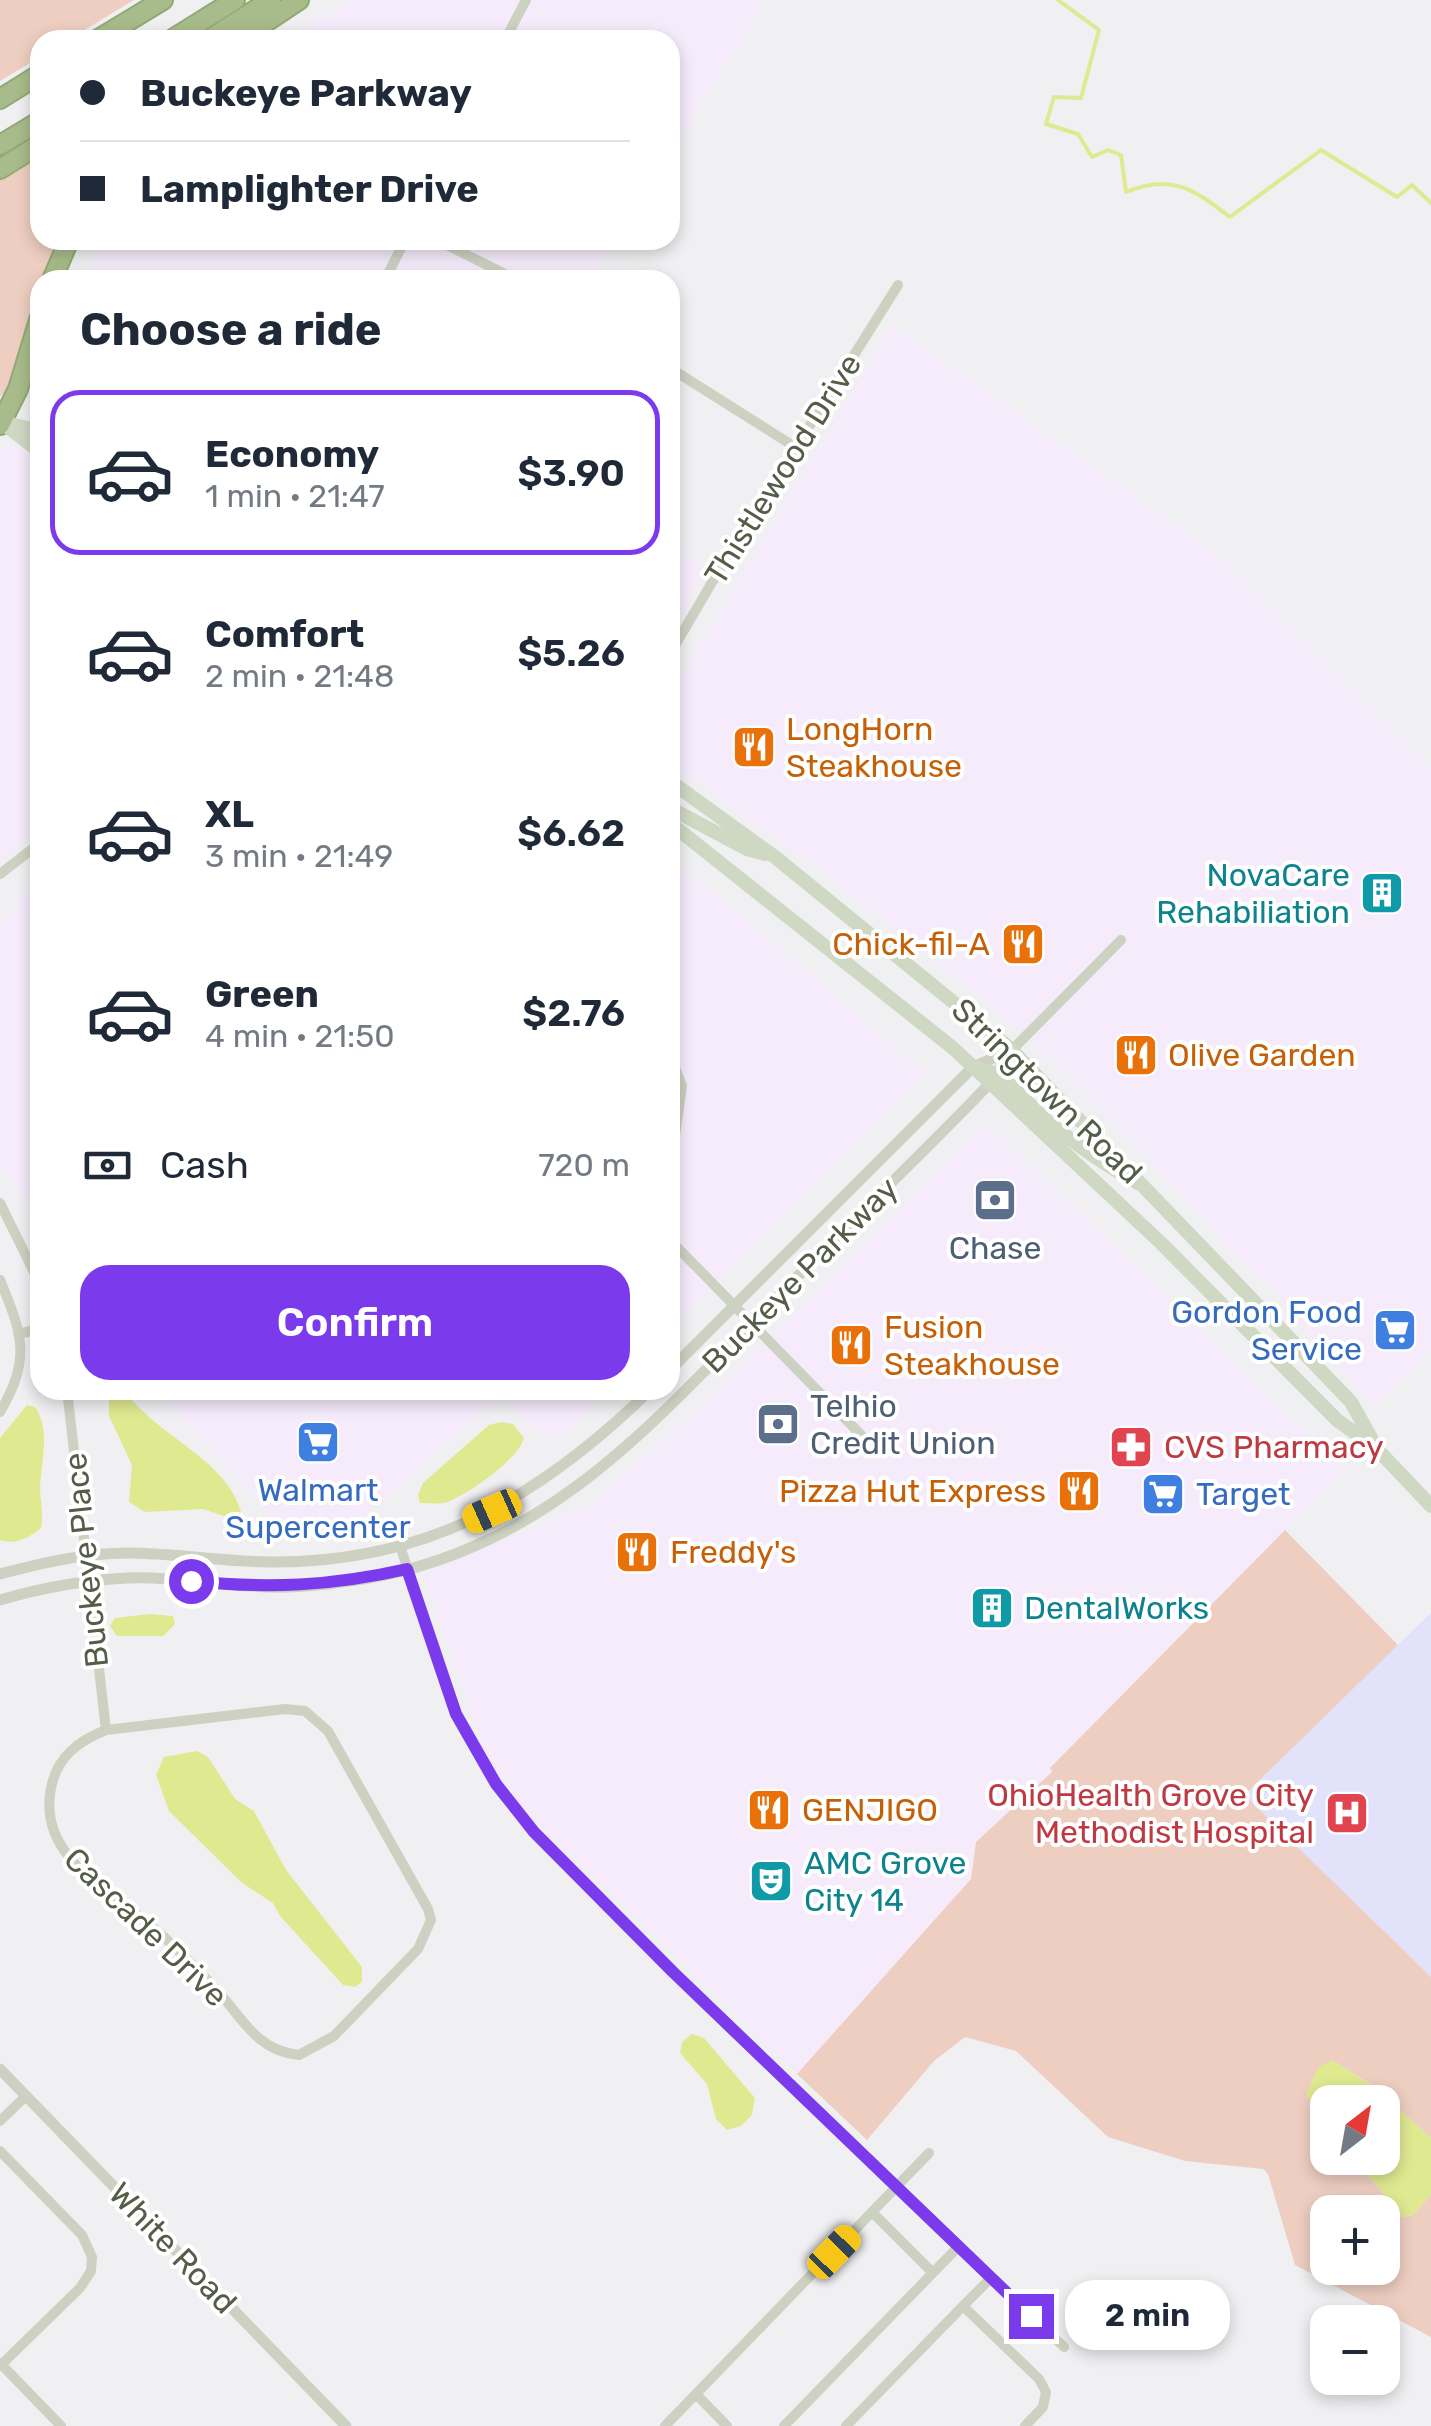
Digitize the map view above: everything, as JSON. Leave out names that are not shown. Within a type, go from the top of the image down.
[{"type":"highway","points":[[114,30],[163,0]]},
{"type":"highway","points":[[186,30],[235,0]]},
{"type":"highway","points":[[224,30],[271,0]]},
{"type":"highway","points":[[254,30],[299,0]]},
{"type":"highway","points":[[0,98],[30,80]]},
{"type":"highway","points":[[0,146],[30,127]]},
{"type":"highway","points":[[0,168],[30,150]]},
{"type":"highway","points":[[1,423],[18,389],[30,349]]},
{"type":"main road","points":[[1,423],[30,428]]},
{"type":"main road","points":[[1,423],[30,445]]},
{"type":"main road","name":"Stringtown Road","points":[[680,789],[775,857],[1012,1050],[1151,1190],[1351,1402],[1376,1448]]},
{"type":"main road","points":[[680,813],[746,848],[775,857]]},
{"type":"main road","name":"Stringtown Road","points":[[680,831],[973,1066],[994,1078],[1338,1420],[1376,1448],[1431,1506]]},
{"type":"main road","points":[[994,1078],[1117,1172],[1151,1190]]},
{"type":"street","points":[[510,30],[526,0]]},
{"type":"street","points":[[458,250],[497,270]]},
{"type":"street","name":"Thistlewood Drive","points":[[680,638],[898,285]]},
{"type":"street","points":[[680,374],[796,447]]},
{"type":"street","points":[[0,874],[30,851]]},
{"type":"street","name":"Buckeye Parkway","points":[[680,1395],[994,1078],[1012,1050],[1120,940]]},
{"type":"street","name":"Buckeye Parkway","points":[[680,1360],[973,1066],[1012,1050]]},
{"type":"street","points":[[0,1203],[30,1264]]},
{"type":"street","points":[[680,1250],[866,1440]]},
{"type":"street","points":[[0,1280],[22,1352],[17,1382],[0,1412]]},
{"type":"street","points":[[18,1334],[30,1331]]},
{"type":"street","points":[[0,1387],[17,1382]]},
{"type":"street","name":"Buckeye Place","points":[[68,1400],[106,1730]]},
{"type":"street","points":[[0,1574],[87,1555],[162,1554],[273,1562],[324,1560],[400,1546],[458,1527],[531,1490],[581,1454],[639,1400]]},
{"type":"street","name":"Buckeye Parkway","points":[[0,1600],[88,1582],[162,1578],[275,1588],[407,1569],[490,1539],[573,1492],[675,1400]]},
{"type":"street","points":[[400,1546],[456,1714],[496,1784],[534,1832],[605,1906],[1064,2347]]},
{"type":"street","name":"Cascade Drive","points":[[285,1710],[305,1711],[328,1731],[431,1920],[418,1949],[334,2036],[300,2054],[274,2049],[263,2042],[161,1934],[76,1866],[60,1848],[48,1814],[53,1779],[61,1760],[74,1746],[106,1730],[285,1710]]},
{"type":"street","name":"White Road","points":[[0,2069],[346,2426]]},
{"type":"street","points":[[0,2121],[26,2096]]},
{"type":"street","points":[[0,2151],[82,2235],[92,2257],[91,2271],[80,2288],[1,2364],[61,2426]]},
{"type":"street","points":[[664,2426],[929,2153]]},
{"type":"street","points":[[872,2212],[932,2272]]},
{"type":"street","points":[[784,2426],[958,2246]]},
{"type":"street","points":[[846,2426],[991,2278]]},
{"type":"street","points":[[963,2306],[1039,2379],[1046,2392],[1043,2407],[1024,2426]]},
{"type":"street","points":[[696,2394],[727,2426]]},
{"type":"shaded area","points":[[0,0],[134,0],[84,30],[30,30],[30,63],[0,81]]},
{"type":"shaded area","points":[[349,0],[765,0],[680,139],[680,30],[304,30]]},
{"type":"shaded area","points":[[30,161],[30,250],[58,250],[51,270],[30,270],[30,334],[16,374],[0,397],[0,180]]},
{"type":"shaded area","points":[[98,250],[610,250],[598,270],[91,270]]},
{"type":"shaded area","points":[[892,325],[1220,556],[1431,767],[1431,1350],[1373,1406],[1272,1289],[1224,1244],[1209,1222],[1057,1064],[996,1010],[817,867],[680,771],[680,678]]},
{"type":"shaded area","points":[[17,447],[30,454],[30,838],[0,861],[0,450]]},
{"type":"shaded area","points":[[680,553],[707,571],[680,614]]},
{"type":"shaded area","points":[[680,867],[926,1074],[680,1319]]},
{"type":"shaded area","points":[[30,890],[30,1206],[0,1168],[0,922]]},
{"type":"shaded area","points":[[983,1127],[993,1129],[1344,1470],[1050,1767],[1053,1771],[977,1842],[971,1879],[797,2074],[536,1822],[488,1761],[423,1573],[592,1505],[699,1407]]},
{"type":"shaded area","points":[[109,1400],[132,1400],[221,1477],[241,1512],[229,1518],[203,1509],[145,1512],[129,1502],[132,1465],[109,1416]]},
{"type":"shaded area","points":[[164,1400],[497,1400],[362,1518],[322,1535],[283,1527]]},
{"type":"shaded area","points":[[504,1400],[598,1400],[574,1425],[551,1440]]},
{"type":"shaded area","points":[[27,1405],[35,1407],[43,1426],[41,1528],[17,1541],[0,1540],[0,1438]]},
{"type":"shaded area","points":[[513,1424],[524,1438],[512,1456],[454,1499],[420,1503],[418,1495],[423,1483],[489,1425]]},
{"type":"shaded area","points":[[1285,1530],[1398,1645],[1244,1795],[1431,1977],[1431,2138],[1400,2110],[1400,2085],[1371,2085],[1332,2060],[1322,2085],[1310,2085],[1310,2175],[1367,2175],[1384,2195],[1310,2195],[1310,2273],[1295,2265],[1268,2174],[1263,2169],[1185,2161],[1108,2137],[1016,2051],[965,2037],[934,2061],[867,2140],[797,2074],[971,1879],[976,1842],[1052,1772],[1050,1768]]},
{"type":"shaded area","name":"OhioHealth Grove City Methodist Hospital","points":[[1431,1613],[1431,1977],[1243,1795]]},
{"type":"shaded area","points":[[173,1616],[175,1624],[163,1636],[117,1636],[110,1626],[115,1618]]},
{"type":"shaded area","points":[[197,1751],[208,1757],[235,1799],[254,1811],[286,1870],[362,1967],[362,1982],[355,1987],[343,1985],[280,1916],[273,1903],[242,1883],[169,1811],[156,1775],[164,1757]]},
{"type":"shaded area","points":[[692,2034],[704,2038],[755,2098],[752,2115],[741,2126],[727,2130],[716,2119],[707,2084],[680,2053],[682,2042]]},
{"type":"shaded area","points":[[1332,2060],[1371,2085],[1310,2085],[1318,2068]]},
{"type":"shaded area","points":[[1400,2110],[1431,2138],[1431,2194],[1413,2215],[1403,2217],[1400,2195],[1384,2195],[1367,2175],[1400,2175]]},
{"type":"shaded area","points":[[1431,2194],[1431,2337],[1400,2321],[1400,2305],[1371,2305],[1333,2285],[1400,2285],[1400,2213],[1403,2217],[1413,2215]]},
{"type":"waterway","points":[[1058,0],[1099,30],[1081,98],[1054,97],[1046,124],[1078,134],[1092,157],[1108,150],[1121,155],[1126,192],[1169,184],[1193,192],[1230,217],[1321,150],[1397,197],[1412,185],[1431,203]]},
{"type":"place","name":"LongHorn Steakhouse","points":[[754,747]]},
{"type":"place","name":"NovaCare Rehabiliation","points":[[1382,893]]},
{"type":"place","name":"Chick-fil-A","points":[[1023,944]]},
{"type":"place","name":"Olive Garden","points":[[1136,1055]]},
{"type":"place","name":"Chase","points":[[995,1200]]},
{"type":"place","name":"Gordon Food Service","points":[[1395,1330]]},
{"type":"place","name":"Fusion Steakhouse","points":[[851,1345]]},
{"type":"place","name":"Telhio Credit Union","points":[[778,1424]]},
{"type":"place","name":"Walmart Supercenter","points":[[318,1442]]},
{"type":"place","name":"CVS Pharmacy","points":[[1131,1447]]},
{"type":"place","name":"Pizza Hut Express","points":[[1079,1491]]},
{"type":"place","name":"Target","points":[[1163,1494]]},
{"type":"place","name":"Freddy's","points":[[637,1552]]},
{"type":"place","name":"DentalWorks","points":[[992,1608]]},
{"type":"place","name":"GENJIGO","points":[[769,1810]]},
{"type":"place","name":"OhioHealth Grove City Methodist Hospital","points":[[1347,1813]]},
{"type":"place","name":"AMC Grove City 14","points":[[771,1881]]},
{"type":"route","points":[[191,1581],[275,1588],[407,1569],[456,1714],[496,1784],[534,1832],[605,1906],[1031,2316]]}]
